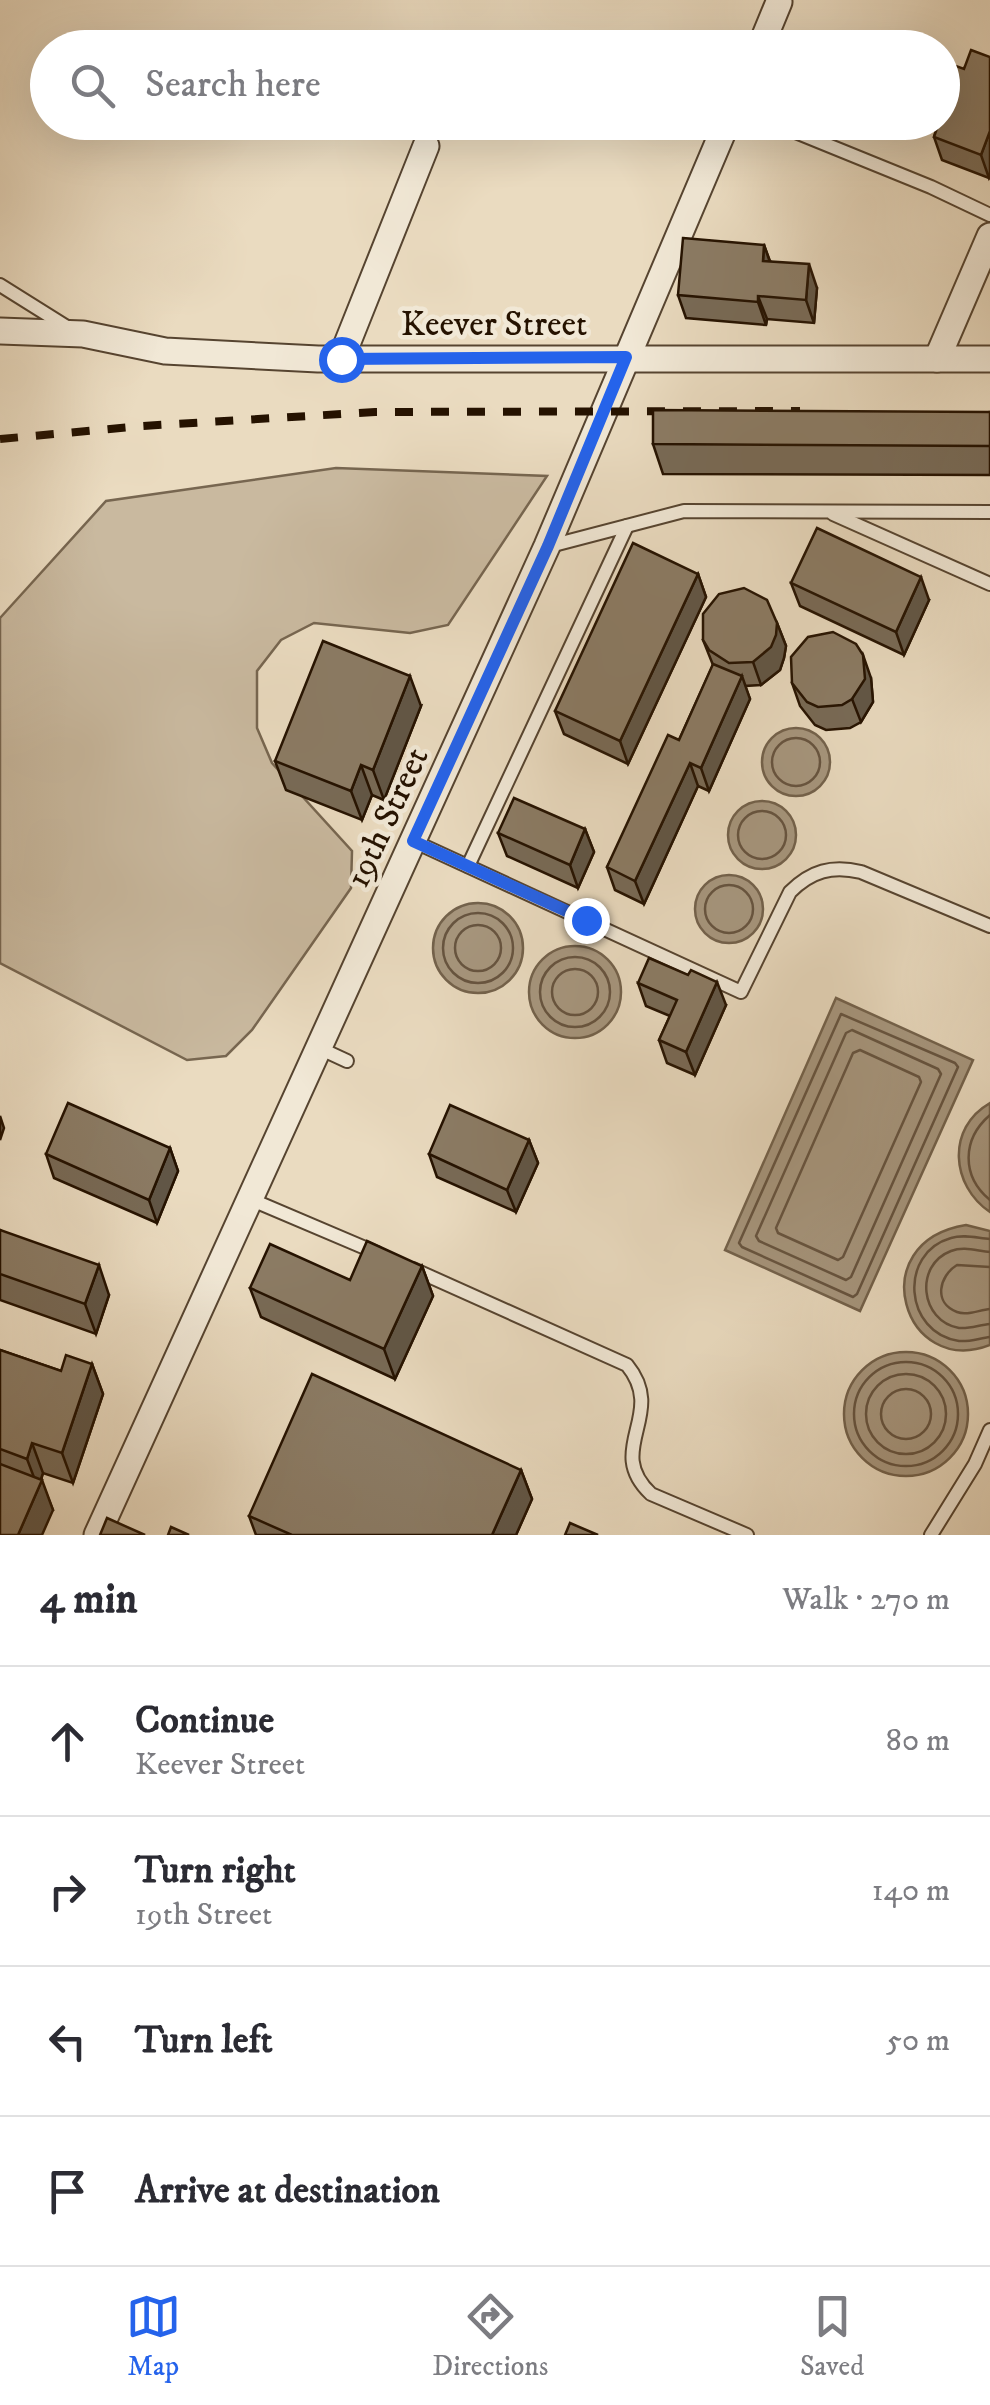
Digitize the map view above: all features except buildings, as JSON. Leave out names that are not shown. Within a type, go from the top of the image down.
[{"type":"street","points":[[767,30],[779,2]]},
{"type":"street","name":"19th Street","points":[[97,1535],[548,546],[719,140]]},
{"type":"street","points":[[341,359],[426,146]]},
{"type":"street","points":[[937,359],[990,236]]},
{"type":"street","name":"Keever Street","points":[[0,331],[84,334],[165,351],[341,359],[990,359]]},
{"type":"lane","points":[[815,140],[931,186],[990,215]]},
{"type":"lane","points":[[0,286],[56,322],[84,334]]},
{"type":"lane","points":[[548,546],[684,510],[990,512]]},
{"type":"lane","points":[[827,511],[990,584]]},
{"type":"lane","points":[[468,866],[627,526]]},
{"type":"lane","points":[[413,841],[742,992],[790,892],[801,880],[818,872],[840,867],[861,872],[990,926]]},
{"type":"lane","points":[[319,1048],[347,1061]]},
{"type":"lane","points":[[250,1199],[386,1257]]},
{"type":"lane","points":[[402,1264],[627,1365],[637,1377],[642,1393],[642,1412],[632,1447],[632,1466],[639,1483],[651,1494],[747,1535]]},
{"type":"lane","points":[[931,1535],[975,1464],[990,1430]]},
{"type":"shaded area","points":[[336,468],[547,476],[448,625],[410,633],[314,623],[281,640],[257,671],[257,728],[272,763],[352,851],[351,888],[252,1030],[226,1056],[187,1060],[0,963],[0,618],[106,501]]},
{"type":"water","points":[[796,728],[820,738],[830,762],[820,786],[796,796],[772,786],[762,762],[772,738]]},
{"type":"water","points":[[762,801],[786,811],[796,835],[786,859],[762,869],[738,859],[728,835],[738,811]]},
{"type":"water","points":[[729,875],[753,885],[763,909],[753,933],[729,943],[705,933],[695,909],[705,885]]},
{"type":"water","points":[[469,903],[487,903],[503,910],[516,923],[523,948],[516,973],[503,986],[487,993],[469,993],[453,986],[440,973],[433,957],[433,939],[440,923],[453,910]]},
{"type":"water","points":[[575,946],[592,950],[607,960],[617,975],[621,992],[617,1009],[607,1024],[592,1034],[575,1038],[558,1034],[543,1024],[533,1009],[529,992],[533,975],[543,960],[558,950]]},
{"type":"water","points":[[836,998],[973,1060],[860,1311],[725,1250]]},
{"type":"water","points":[[990,1103],[990,1212],[967,1188],[959,1157],[966,1127]]},
{"type":"water","points":[[966,1225],[990,1231],[990,1345],[960,1350],[935,1343],[917,1326],[906,1304],[905,1279],[913,1256],[933,1236]]},
{"type":"water","points":[[906,1352],[930,1356],[950,1370],[964,1390],[968,1414],[964,1438],[950,1458],[930,1472],[906,1476],[882,1472],[862,1458],[848,1438],[844,1414],[848,1390],[862,1370],[882,1356]]},
{"type":"railway","points":[[0,439],[375,412],[800,411]]},
{"type":"route","points":[[341,359],[626,357],[548,546],[413,841],[586,920]]}]
